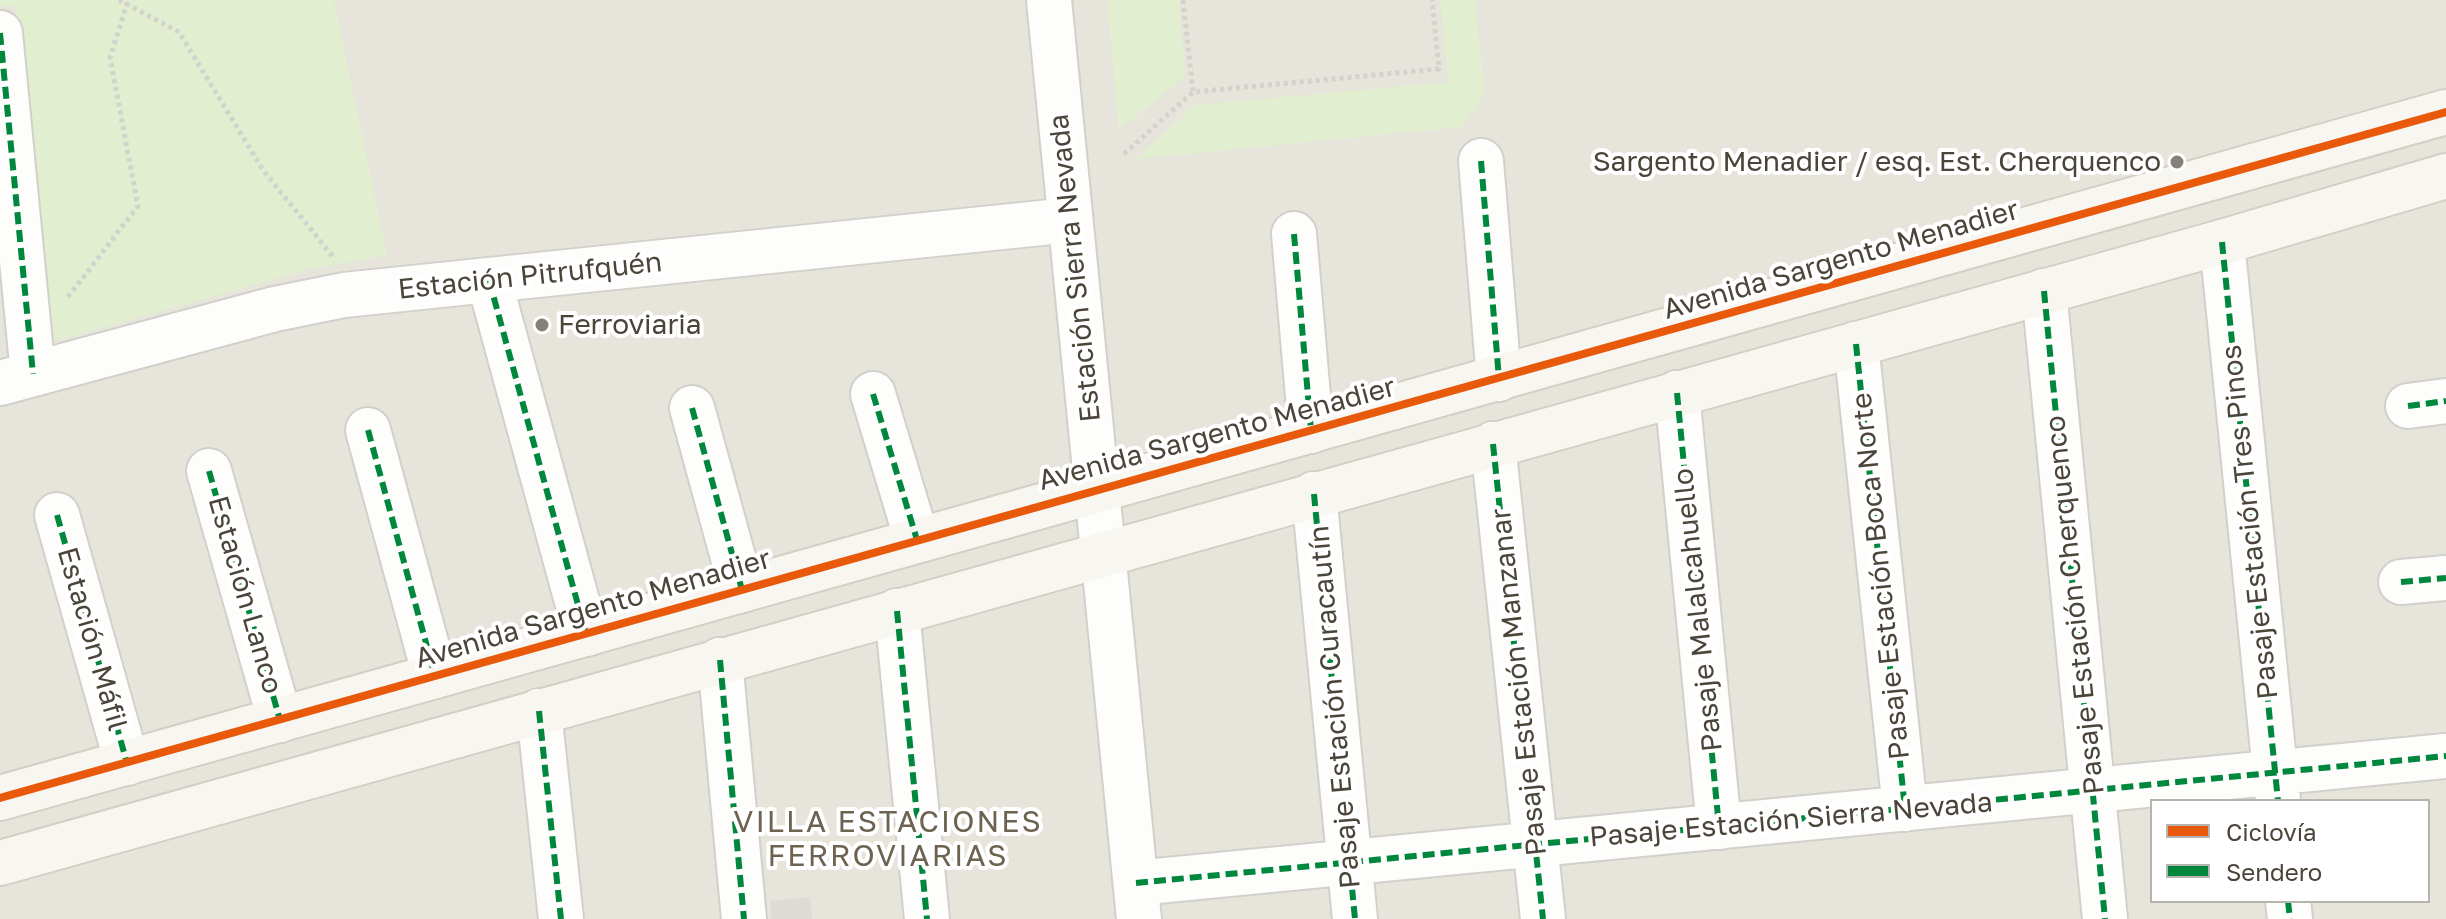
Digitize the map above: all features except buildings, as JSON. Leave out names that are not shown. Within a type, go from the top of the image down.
[{"type":"street","name":"Estación Sierra Nevada","points":[[1049,0],[1138,901]]},
{"type":"street","points":[[0,33],[21,368]]},
{"type":"street","name":"Avenida Sargento Menadier","points":[[0,798],[2446,112]]},
{"type":"street","points":[[1481,161],[1499,379]]},
{"type":"street","points":[[0,863],[2222,242],[2446,176]]},
{"type":"street","name":"Estación Pitrufquén","points":[[21,368],[275,309],[362,293],[1070,220]]},
{"type":"street","points":[[1294,234],[1311,431]]},
{"type":"street","name":"Pasaje Estación Tres Pinos","points":[[2222,242],[2276,787]]},
{"type":"street","points":[[489,280],[586,634]]},
{"type":"street","name":"Pasaje Estación Cherquenco","points":[[2044,291],[2105,919]]},
{"type":"street","name":"Pasaje Estación Boca Norte","points":[[1856,344],[1905,809]]},
{"type":"street","name":"Pasaje Malalcahuello","points":[[1677,393],[1719,827]]},
{"type":"street","points":[[873,394],[917,540]]},
{"type":"street","points":[[692,408],[742,590]]},
{"type":"street","points":[[368,430],[435,676]]},
{"type":"street","name":"Pasaje Estación Manzanar","points":[[1493,444],[1543,919]]},
{"type":"street","name":"Estación Lanco","points":[[209,471],[280,720]]},
{"type":"street","name":"Pasaje Estación Curacautín","points":[[1314,494],[1355,919]]},
{"type":"street","name":"Estación Máfil","points":[[57,515],[127,763]]},
{"type":"street","points":[[2401,582],[2446,578]]},
{"type":"street","points":[[897,611],[927,919]]},
{"type":"street","points":[[720,660],[744,919]]},
{"type":"street","points":[[539,711],[561,919]]},
{"type":"street","name":"Pasaje Estación Sierra Nevada","points":[[1138,901],[1350,862],[2093,791],[2276,787],[2446,756]]},
{"type":"path","points":[[119,0],[179,32],[263,170],[362,293]]},
{"type":"path","points":[[1183,0],[1193,92]]},
{"type":"path","points":[[1124,154],[1193,92],[1439,69],[1432,0]]},
{"type":"path","points":[[21,368],[138,206],[110,58],[127,2]]},
{"type":"shaded area","points":[[0,0],[2446,0],[2446,919],[0,919]]},
{"type":"green space","points":[[0,0],[334,0],[387,255],[307,270],[52,342],[16,6],[0,7]]},
{"type":"green space","points":[[1107,0],[1179,0],[1185,77],[1119,130]]},
{"type":"green space","points":[[1440,0],[1475,0],[1485,94],[1462,127],[1137,159],[1194,105],[1448,82]]},
{"type":"marked path","points":[[0,33],[33,374]]},
{"type":"marked path","points":[[1481,161],[1499,379]]},
{"type":"marked path","points":[[1294,234],[1311,431]]},
{"type":"marked path","points":[[2222,242],[2278,799]]},
{"type":"marked path","points":[[489,280],[586,634]]},
{"type":"marked path","points":[[2044,291],[2105,919]]},
{"type":"marked path","points":[[1856,344],[1905,809]]},
{"type":"marked path","points":[[1677,393],[1719,827]]},
{"type":"marked path","points":[[873,394],[917,540]]},
{"type":"marked path","points":[[2408,406],[2446,401]]},
{"type":"marked path","points":[[692,408],[742,590]]},
{"type":"marked path","points":[[368,430],[435,676]]},
{"type":"marked path","points":[[1493,444],[1543,919]]},
{"type":"marked path","points":[[209,471],[280,720]]},
{"type":"marked path","points":[[1314,494],[1355,919]]},
{"type":"marked path","points":[[57,515],[127,763]]},
{"type":"marked path","points":[[2401,582],[2446,578]]},
{"type":"marked path","points":[[897,611],[927,919]]},
{"type":"marked path","points":[[720,660],[744,919]]},
{"type":"marked path","points":[[539,711],[561,919]]},
{"type":"marked path","points":[[1136,883],[2446,756]]},
{"type":"marked path","points":[[2288,903],[2290,919]]},
{"type":"cycle path","points":[[0,798],[2446,112]]},
{"type":"place","name":"Sargento Menadier / esq. Est. Cherquenco","points":[[2177,162]]},
{"type":"place","name":"Ferroviaria","points":[[542,325]]},
{"type":"district","name":"VILLA ESTACIONES FERROVIARIAS","points":[[888,839]]}]
